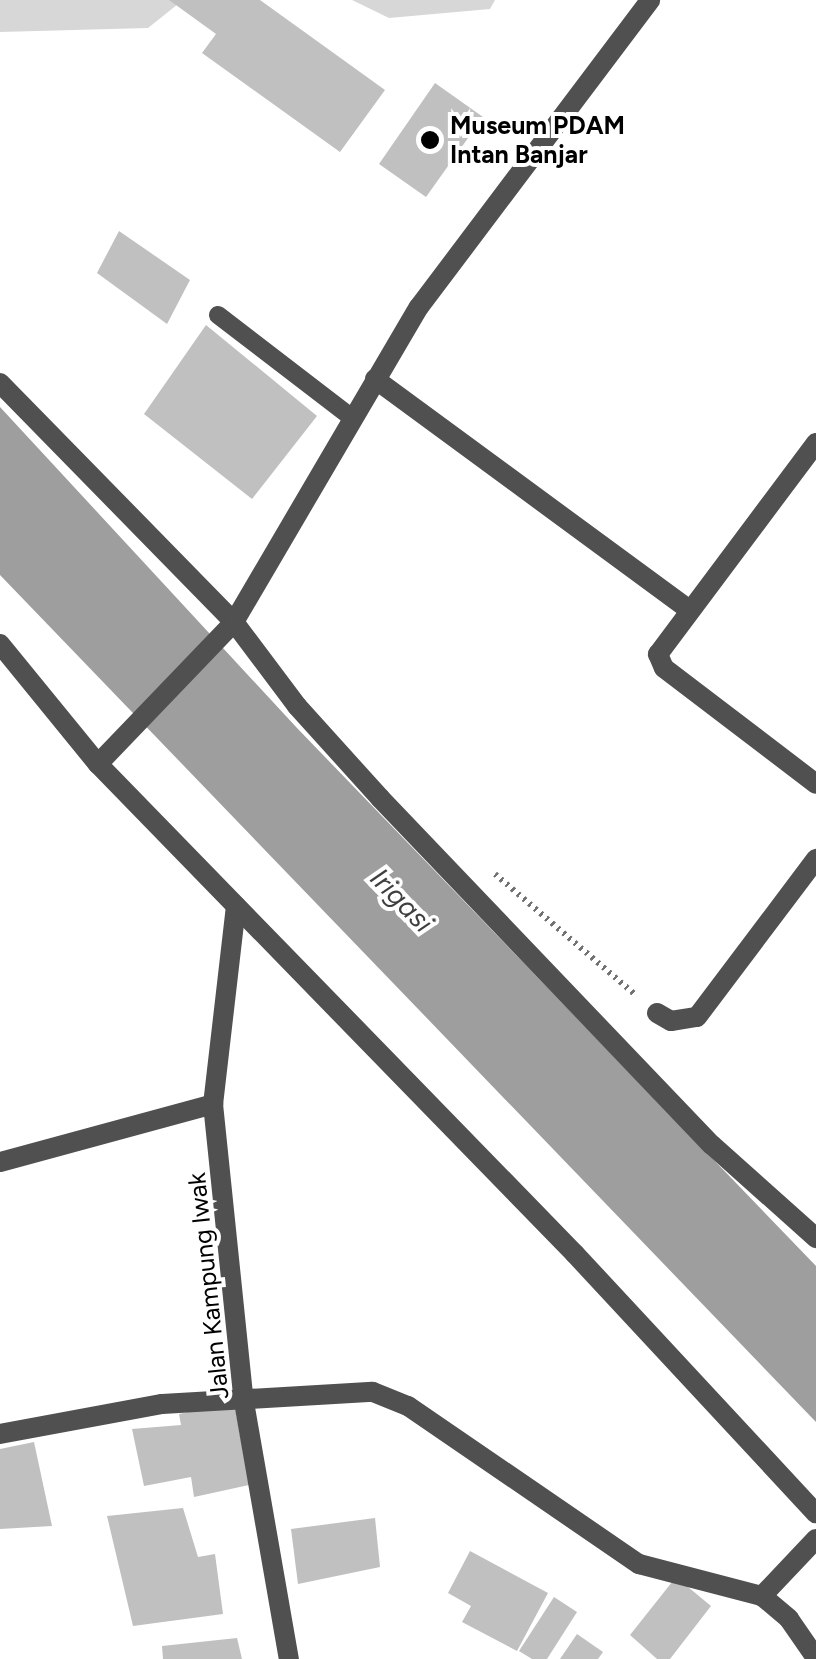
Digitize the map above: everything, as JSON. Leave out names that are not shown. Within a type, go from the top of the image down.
[{"type":"street","points":[[98,764],[234,622],[375,380],[463,244],[650,0]]},
{"type":"street","points":[[375,380],[687,608]]},
{"type":"street","points":[[0,384],[234,622],[297,706],[380,798],[712,1145],[816,1238]]},
{"type":"street","points":[[816,444],[661,642],[664,668],[816,784]]},
{"type":"street","points":[[0,644],[98,764],[816,1513]]},
{"type":"street","points":[[657,1013],[671,1022],[696,1016],[816,860]]},
{"type":"street","name":"Jalan Kampung Iwak","points":[[236,906],[214,1104],[244,1402],[289,1659]]},
{"type":"street","points":[[0,1162],[214,1104]]},
{"type":"street","points":[[0,1434],[162,1404],[244,1402],[356,1392],[389,1398],[638,1564],[762,1596],[789,1619],[816,1658]]},
{"type":"street","points":[[762,1596],[816,1539]]},
{"type":"lane","points":[[218,315],[352,418]]},
{"type":"path","points":[[479,860],[657,1013]]},
{"type":"shaded area","points":[[0,0],[183,0],[148,28],[0,32]]},
{"type":"shaded area","points":[[352,0],[495,0],[490,9],[389,18]]},
{"type":"water","name":"Irigasi","points":[[0,407],[297,728],[816,1266],[816,1422],[0,575]]},
{"type":"building","points":[[169,0],[260,0],[385,90],[340,152],[202,53],[216,34]]},
{"type":"building","name":"Museum PDAM Intan Banjar","points":[[435,83],[483,117],[426,197],[379,164]]},
{"type":"building","points":[[119,231],[190,280],[167,324],[97,273]]},
{"type":"building","points":[[206,325],[317,416],[252,499],[144,414]]},
{"type":"building","points":[[234,1402],[249,1485],[194,1497],[191,1477],[144,1486],[132,1429],[181,1425],[179,1414]]},
{"type":"building","points":[[34,1442],[52,1526],[0,1529],[0,1449]]},
{"type":"building","points":[[183,1508],[198,1557],[215,1554],[223,1614],[133,1626],[107,1516]]},
{"type":"building","points":[[375,1518],[380,1567],[298,1584],[291,1529]]},
{"type":"building","points":[[470,1551],[548,1593],[517,1651],[462,1622],[471,1606],[448,1593]]},
{"type":"building","points":[[676,1577],[711,1606],[670,1659],[657,1659],[630,1635]]},
{"type":"building","points":[[554,1597],[577,1612],[547,1659],[532,1659],[519,1651]]},
{"type":"building","points":[[577,1634],[603,1652],[598,1659],[560,1659]]},
{"type":"building","points":[[237,1638],[242,1659],[163,1659],[162,1646]]},
{"type":"place","name":"Museum PDAM Intan Banjar","points":[[430,140]]}]
